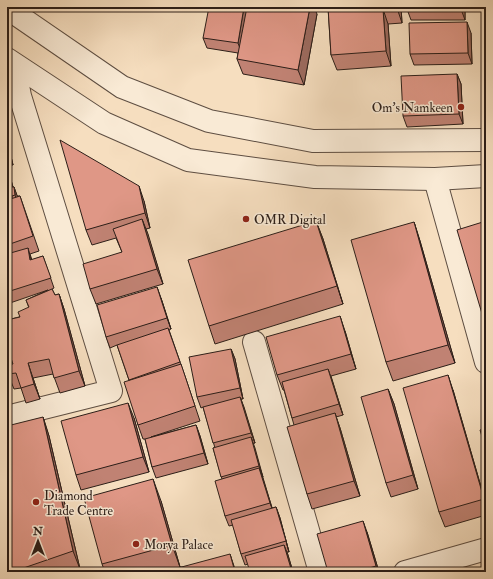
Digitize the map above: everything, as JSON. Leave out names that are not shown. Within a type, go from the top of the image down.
[{"type":"street","points":[[7,8],[122,87],[209,121],[313,141],[486,140]]},
{"type":"street","points":[[11,62],[104,123],[188,160],[315,177],[435,179],[486,176]]},
{"type":"street","points":[[7,417],[111,391],[20,96],[11,62]]},
{"type":"street","points":[[435,179],[486,362]]},
{"type":"street","points":[[254,342],[320,572]]},
{"type":"street","points":[[405,572],[486,549]]},
{"type":"building","points":[[209,7],[244,7],[238,43],[203,38]]},
{"type":"building","points":[[247,7],[310,7],[298,70],[237,59]]},
{"type":"building","points":[[328,7],[396,7],[397,8],[383,9],[386,51],[331,55]]},
{"type":"building","points":[[407,7],[461,7],[461,9],[407,9]]},
{"type":"building","points":[[467,22],[468,53],[410,54],[409,23]]},
{"type":"building","points":[[457,74],[459,114],[403,116],[401,76]]},
{"type":"building","points":[[60,140],[139,186],[145,213],[86,230]]},
{"type":"building","points":[[7,169],[11,187],[14,187],[15,195],[7,200]]},
{"type":"building","points":[[20,196],[33,236],[7,245],[7,200]]},
{"type":"building","points":[[142,219],[157,269],[90,289],[83,264],[122,252],[113,229]]},
{"type":"building","points":[[316,221],[337,286],[209,326],[188,260]]},
{"type":"building","points":[[486,221],[486,327],[457,230]]},
{"type":"building","points":[[414,222],[448,345],[386,362],[351,240]]},
{"type":"building","points":[[28,248],[30,260],[43,256],[51,278],[7,292],[7,254]]},
{"type":"building","points":[[157,287],[167,318],[106,337],[97,305]]},
{"type":"building","points":[[52,289],[55,295],[59,294],[79,371],[54,378],[49,359],[28,363],[34,384],[21,388],[16,373],[8,374],[7,365],[13,364],[7,346],[7,320],[20,317],[18,312],[29,307],[26,300]]},
{"type":"building","points":[[340,316],[351,354],[277,375],[266,337]]},
{"type":"building","points":[[168,328],[180,362],[129,380],[117,345]]},
{"type":"building","points":[[231,349],[240,388],[197,397],[189,357]]},
{"type":"building","points":[[181,364],[195,406],[138,425],[124,382]]},
{"type":"building","points":[[328,369],[339,404],[292,418],[282,382]]},
{"type":"building","points":[[448,375],[484,499],[439,512],[403,388]]},
{"type":"building","points":[[388,389],[413,475],[386,483],[361,397]]},
{"type":"building","points":[[240,397],[251,433],[213,443],[203,407]]},
{"type":"building","points":[[128,403],[143,457],[76,475],[61,421]]},
{"type":"building","points":[[335,413],[354,481],[307,494],[287,427]]},
{"type":"building","name":"Diamond Trade Centre","points":[[43,417],[73,551],[12,572],[8,572],[7,426]]},
{"type":"building","points":[[196,425],[204,453],[152,467],[145,439]]},
{"type":"building","points":[[486,428],[486,450],[480,430]]},
{"type":"building","points":[[251,437],[259,466],[221,477],[213,448]]},
{"type":"building","points":[[259,468],[270,503],[225,516],[215,481]]},
{"type":"building","name":"Morya Palace","points":[[153,479],[172,545],[102,564],[84,498]]},
{"type":"building","points":[[276,507],[286,541],[241,554],[231,520]]},
{"type":"building","points":[[363,521],[376,566],[356,572],[328,572],[317,534]]},
{"type":"building","points":[[284,545],[292,572],[250,572],[245,556]]},
{"type":"building","points":[[230,554],[235,572],[163,572]]},
{"type":"place","name":"Om's Namkeen","points":[[461,107]]},
{"type":"place","name":"OMR Digital","points":[[246,219]]},
{"type":"place","name":"Diamond Trade Centre","points":[[36,502]]},
{"type":"place","name":"Morya Palace","points":[[136,544]]}]
